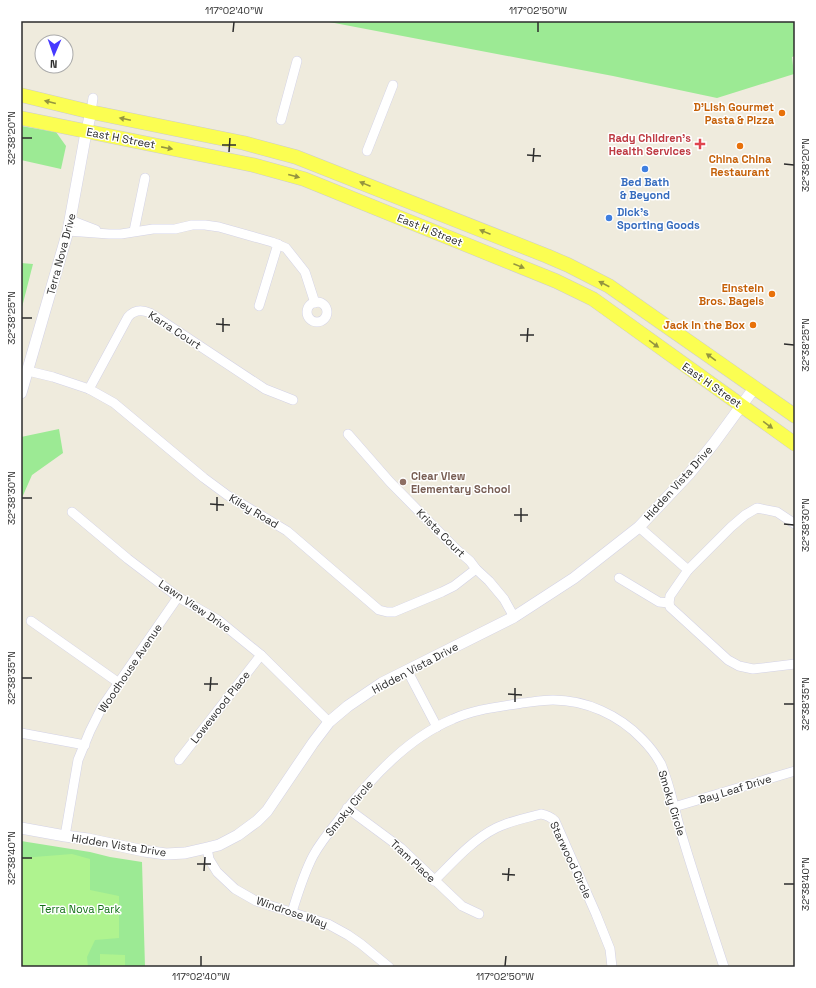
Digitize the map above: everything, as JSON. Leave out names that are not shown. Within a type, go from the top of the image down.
[{"type":"main road","name":"East H Street","points":[[21,95],[92,105],[296,157],[547,256],[609,286],[795,416]]},
{"type":"main road","name":"East H Street","points":[[21,118],[253,165],[304,179],[556,281],[593,299],[795,444]]},
{"type":"street","points":[[281,120],[297,60]]},
{"type":"street","points":[[367,151],[393,85]]},
{"type":"street","name":"Terra Nova Drive","points":[[21,393],[69,226],[92,105]]},
{"type":"street","points":[[134,231],[145,178]]},
{"type":"street","points":[[69,226],[109,234],[121,234],[134,231],[175,229],[192,225],[205,225],[219,227],[272,242],[286,248],[305,272],[315,303]]},
{"type":"street","points":[[259,306],[278,244]]},
{"type":"street","name":"Karra Court","points":[[89,389],[128,317],[135,312],[142,310],[150,313],[265,389],[293,400]]},
{"type":"street","name":"Kiley Road","points":[[28,372],[52,377],[89,389],[114,404],[204,478],[228,495],[287,531],[379,610],[394,612],[442,592],[454,586],[476,569]]},
{"type":"street","name":"Hidden Vista Drive","points":[[21,828],[166,854],[185,853],[207,848],[238,835],[261,818],[267,811],[329,722],[348,706],[382,682],[514,617],[574,578],[639,527],[689,474],[755,387]]},
{"type":"street","name":"Krista Court","points":[[348,434],[390,482],[489,581],[504,599],[514,617]]},
{"type":"street","points":[[795,524],[777,512],[757,508],[745,515],[688,570],[670,596],[669,603],[670,607],[728,660],[739,666],[753,669],[795,664]]},
{"type":"street","name":"Lawn View Drive","points":[[72,512],[128,559],[178,597],[218,620],[261,655],[329,722]]},
{"type":"street","points":[[639,527],[688,570]]},
{"type":"street","points":[[619,578],[659,602],[669,603]]},
{"type":"street","name":"Woodhouse Avenue","points":[[65,836],[78,760],[90,731],[118,682],[178,597]]},
{"type":"street","points":[[31,621],[118,682]]},
{"type":"street","name":"Lowewood Place","points":[[179,760],[261,655]]},
{"type":"street","points":[[406,670],[437,727]]},
{"type":"street","name":"Smoky Circle","points":[[292,912],[305,872],[313,855],[320,845],[360,792],[387,764],[411,744],[437,727],[477,710],[554,700],[576,702],[597,708],[617,718],[634,731],[646,743],[661,765],[724,967]]},
{"type":"street","points":[[21,732],[85,745]]},
{"type":"street","name":"Bay Leaf Drive","points":[[674,807],[795,771]]},
{"type":"street","name":"Tram Place","points":[[347,808],[401,848],[462,906],[479,914]]},
{"type":"street","name":"Starwood Circle","points":[[434,881],[473,843],[495,828],[504,824],[541,814],[552,817],[596,914],[610,949],[612,967]]},
{"type":"street","name":"Windrose Way","points":[[207,848],[209,859],[217,872],[235,889],[256,901],[328,924],[361,944],[388,967]]},
{"type":"green space","points":[[324,21],[795,21],[795,56],[792,57],[794,74],[717,98],[613,76]]},
{"type":"green space","points":[[21,126],[56,132],[66,146],[61,169],[21,160]]},
{"type":"green space","points":[[21,263],[33,264],[21,311]]},
{"type":"green space","points":[[59,429],[63,453],[32,475],[21,500],[21,437]]},
{"type":"green space","name":"Terra Nova Park","points":[[21,841],[142,862],[145,967],[21,967]]},
{"type":"green space","name":"Terra Nova Park","points":[[72,854],[90,859],[90,890],[119,896],[119,938],[95,940],[87,957],[88,967],[21,967],[21,858]]},
{"type":"green space","points":[[100,954],[125,955],[125,967],[100,967]]},
{"type":"place","name":"D'Lish Gourmet Pasta & Pizza","points":[[782,113]]},
{"type":"place","name":"Rady Children's Health Services","points":[[700,144]]},
{"type":"place","name":"China China Restaurant","points":[[740,146]]},
{"type":"place","name":"Bed Bath & Beyond","points":[[645,169]]},
{"type":"place","name":"Dick's Sporting Goods","points":[[609,218]]},
{"type":"place","name":"Einstein Bros. Bagels","points":[[772,294]]},
{"type":"place","name":"Jack in the Box","points":[[753,325]]},
{"type":"place","name":"Clear View Elementary School","points":[[403,482]]}]
